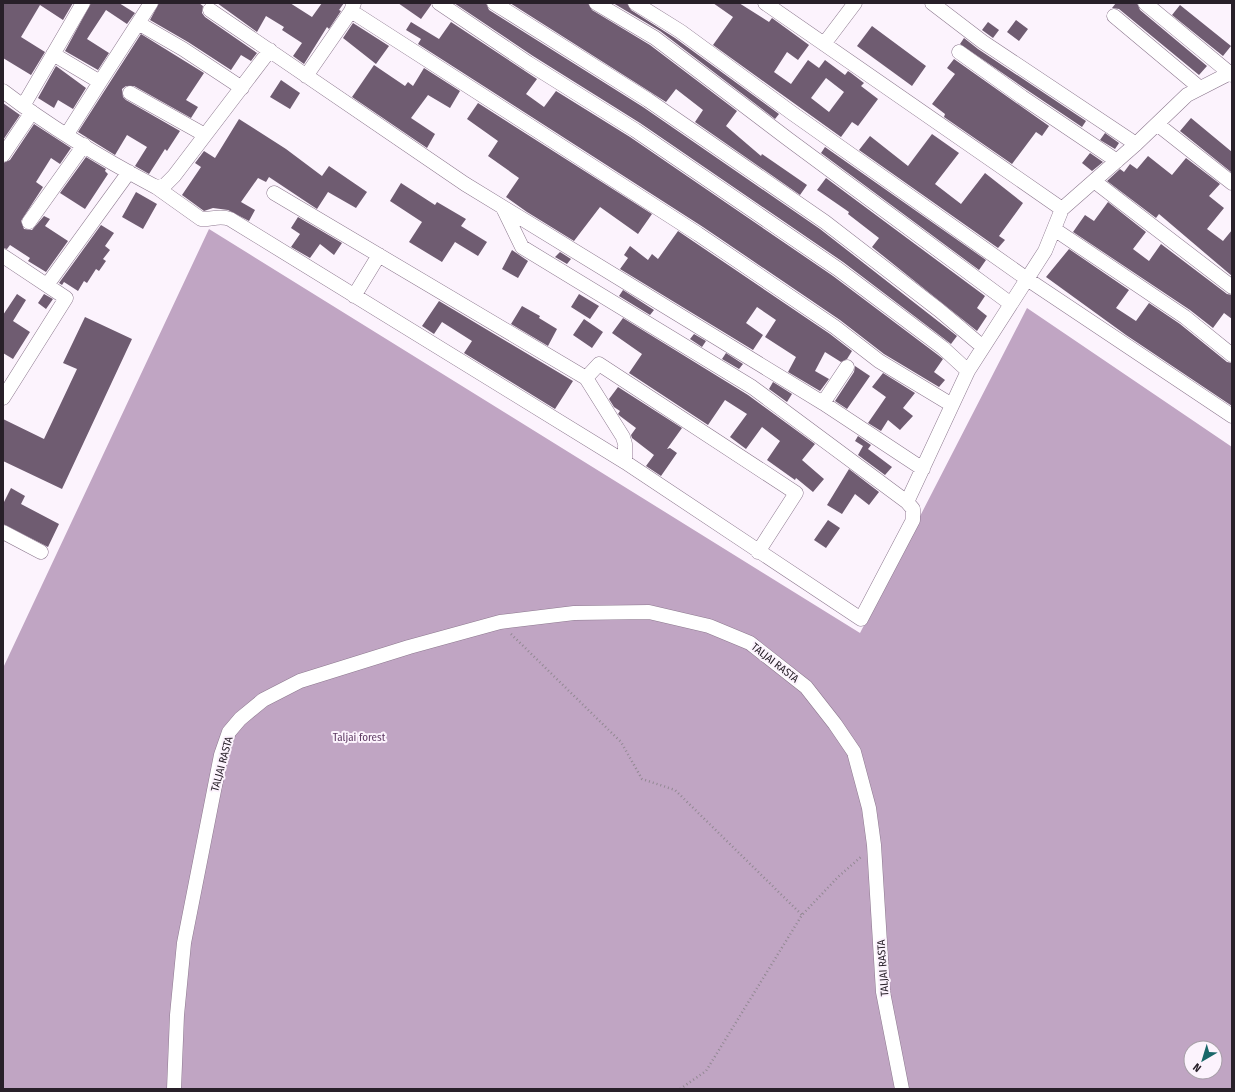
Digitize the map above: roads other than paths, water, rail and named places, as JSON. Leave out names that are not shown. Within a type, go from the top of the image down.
[{"type":"street","points":[[3,155],[28,109],[53,54],[83,3]]},
{"type":"street","points":[[67,134],[151,3]]},
{"type":"street","points":[[439,3],[528,63],[635,130],[838,269],[943,348],[968,371]]},
{"type":"street","points":[[494,3],[648,100],[825,222],[939,310],[983,347]]},
{"type":"street","points":[[596,3],[655,38],[788,139],[1011,304]]},
{"type":"street","points":[[635,3],[680,31],[792,113],[1027,279],[1232,416]]},
{"type":"street","points":[[765,3],[1062,209]]},
{"type":"street","points":[[824,44],[855,3]]},
{"type":"street","points":[[932,3],[983,42],[1136,144]]},
{"type":"street","points":[[906,502],[923,469],[968,371],[1045,251],[1062,209],[1136,144],[1187,95],[1231,73],[1144,3]]},
{"type":"street","points":[[306,76],[352,7],[698,234],[835,327],[878,361],[952,405]]},
{"type":"street","points":[[210,10],[465,184],[823,403],[923,469]]},
{"type":"street","points":[[1114,16],[1200,88]]},
{"type":"street","points":[[138,23],[183,49],[242,88]]},
{"type":"street","points":[[156,187],[165,185],[174,176],[270,50]]},
{"type":"street","points":[[959,52],[1022,97],[1117,161]]},
{"type":"street","points":[[53,54],[100,82]]},
{"type":"street","points":[[3,91],[84,145],[156,187],[201,219],[208,220],[218,217],[230,219],[625,462],[758,552],[861,619],[913,520],[913,509],[906,502],[752,387],[522,247],[503,208]]},
{"type":"street","points":[[130,93],[205,135]]},
{"type":"street","points":[[1157,124],[1232,183]]},
{"type":"street","points":[[29,222],[84,145]]},
{"type":"street","points":[[47,285],[129,172]]},
{"type":"street","points":[[1094,181],[1232,287]]},
{"type":"street","points":[[274,193],[586,378],[623,437],[625,444],[625,462]]},
{"type":"street","points":[[1054,229],[1185,318],[1232,355]]},
{"type":"street","points":[[354,296],[379,255]]},
{"type":"street","points":[[3,256],[66,298],[3,398]]},
{"type":"street","points":[[586,378],[599,364],[796,494],[758,552]]},
{"type":"street","points":[[823,403],[847,367]]},
{"type":"street","points":[[3,532],[41,552]]},
{"type":"street","name":"TALJAI RASTA","points":[[174,1089],[177,1015],[184,943],[222,755],[230,732],[240,719],[263,700],[300,681],[410,647],[500,622],[574,613],[649,612],[709,626],[750,643],[806,687],[835,724],[854,752],[869,808],[874,845],[883,992],[902,1089]]},
{"type":"park label","name":"Taljai forest","points":[[359,737]]}]
